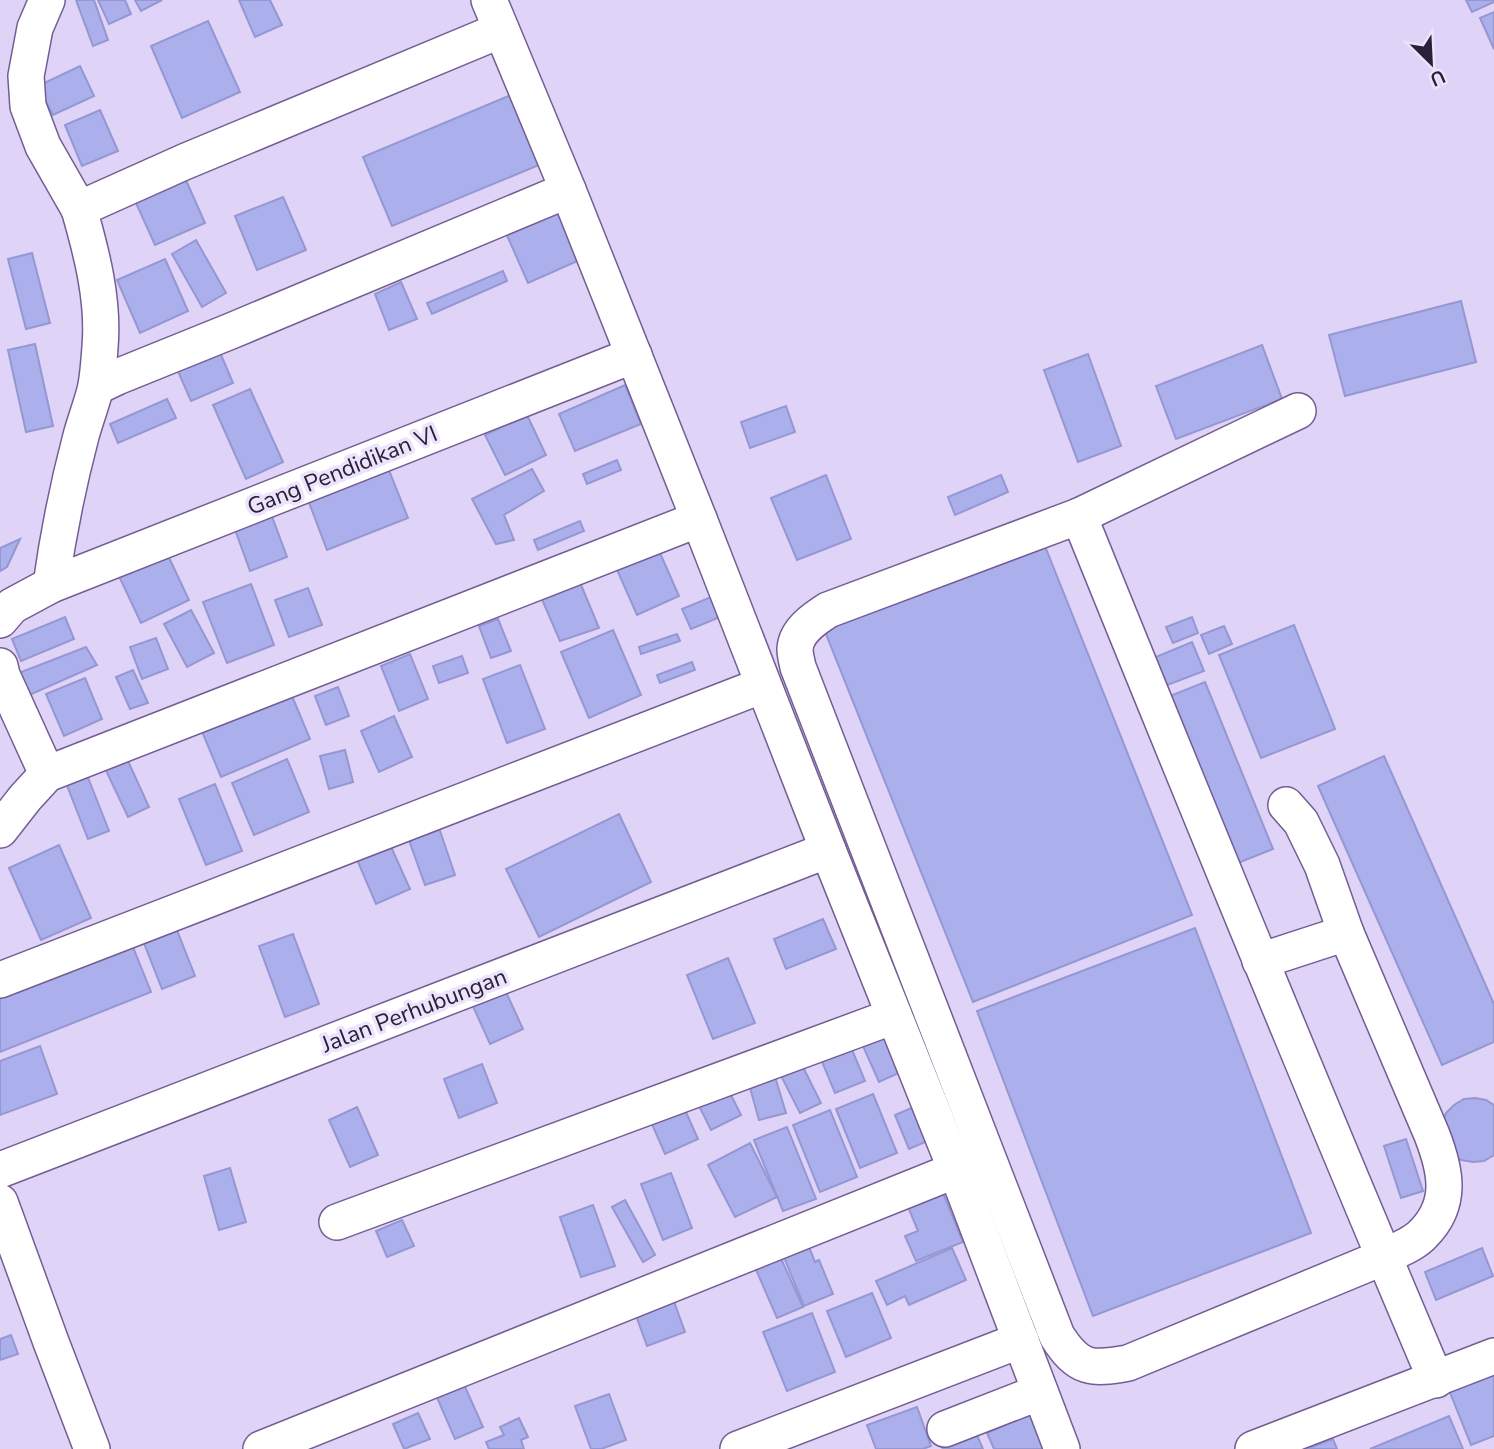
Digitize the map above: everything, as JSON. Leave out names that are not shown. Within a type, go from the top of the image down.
[{"type":"street","points":[[47,0],[35,28],[26,76],[28,106],[43,146],[79,209],[89,243],[100,316],[96,387],[65,503],[51,584]]},
{"type":"street","points":[[79,209],[184,163],[495,15],[699,519],[956,1170],[1062,1449]]},
{"type":"street","points":[[96,387],[568,190]]},
{"type":"street","name":"Gang Pendidikan VI","points":[[0,620],[12,606],[51,584],[634,355]]},
{"type":"street","points":[[1286,805],[1301,822],[1313,844],[1346,933],[1432,1135],[1441,1158],[1445,1185],[1443,1203],[1436,1218],[1422,1236],[1384,1257],[1128,1363],[1102,1368],[1084,1364],[1068,1352],[1057,1336],[798,667],[795,650],[804,628],[828,610],[1079,516],[1298,411]]},
{"type":"street","points":[[1079,516],[1260,961],[1436,1380]]},
{"type":"street","points":[[0,830],[47,774],[699,519]]},
{"type":"street","points":[[0,666],[47,774]]},
{"type":"street","points":[[0,980],[763,685]]},
{"type":"street","name":"Jalan Perhubungan","points":[[0,1170],[828,850]]},
{"type":"street","points":[[1260,961],[1346,933]]},
{"type":"street","points":[[337,1222],[894,1016]]},
{"type":"street","points":[[261,1449],[956,1170]]},
{"type":"street","points":[[0,1202],[92,1449]]},
{"type":"street","points":[[738,1449],[1021,1340]]},
{"type":"street","points":[[1252,1449],[1494,1356]]},
{"type":"street","points":[[945,1429],[1040,1392]]},
{"type":"building","points":[[76,0],[94,0],[108,40],[93,46]]},
{"type":"building","points":[[98,0],[125,0],[131,14],[109,24]]},
{"type":"building","points":[[135,0],[162,0],[141,11]]},
{"type":"building","points":[[239,0],[270,0],[282,25],[255,37]]},
{"type":"building","points":[[1466,0],[1494,0],[1494,2],[1472,12]]},
{"type":"building","points":[[1494,12],[1494,49],[1480,18]]},
{"type":"building","points":[[208,21],[240,92],[182,118],[151,46]]},
{"type":"building","points":[[80,66],[94,96],[53,115],[38,86]]},
{"type":"building","points":[[511,95],[539,165],[392,226],[363,157]]},
{"type":"building","points":[[100,110],[118,151],[82,166],[65,125]]},
{"type":"building","points":[[181,169],[205,223],[155,245],[131,192]]},
{"type":"building","points":[[283,197],[306,250],[257,270],[235,216]]},
{"type":"building","points":[[556,200],[582,259],[528,283],[502,224]]},
{"type":"building","points":[[196,240],[226,293],[202,307],[172,254]]},
{"type":"building","points":[[32,253],[50,323],[26,329],[8,259]]},
{"type":"building","points":[[165,259],[188,311],[140,333],[117,280]]},
{"type":"building","points":[[503,271],[507,281],[432,314],[427,303]]},
{"type":"building","points":[[401,282],[417,319],[389,330],[375,294]]},
{"type":"building","points":[[1461,301],[1476,362],[1345,396],[1329,335]]},
{"type":"building","points":[[35,344],[53,426],[26,432],[8,350]]},
{"type":"building","points":[[1262,345],[1282,399],[1176,439],[1156,386]]},
{"type":"building","points":[[219,350],[233,383],[191,401],[177,369]]},
{"type":"building","points":[[1088,354],[1121,446],[1078,462],[1044,370]]},
{"type":"building","points":[[625,385],[641,424],[575,451],[559,414]]},
{"type":"building","points":[[250,389],[283,462],[246,479],[213,405]]},
{"type":"building","points":[[167,399],[176,418],[118,443],[110,424]]},
{"type":"building","points":[[786,406],[795,432],[750,448],[741,422]]},
{"type":"building","points":[[527,415],[546,455],[505,475],[485,435]]},
{"type":"building","points":[[385,460],[408,518],[327,550],[305,492]]},
{"type":"building","points":[[617,460],[621,470],[587,484],[583,474]]},
{"type":"building","points":[[532,469],[544,491],[504,515],[514,540],[496,544],[472,499]]},
{"type":"building","points":[[826,475],[851,539],[797,560],[771,498]]},
{"type":"building","points":[[1001,475],[1008,492],[955,515],[948,497]]},
{"type":"building","points":[[270,511],[287,557],[250,571],[233,524]]},
{"type":"building","points":[[580,521],[584,531],[538,550],[534,540]]},
{"type":"building","points":[[20,539],[7,567],[0,571],[0,548]]},
{"type":"building","points":[[1043,541],[1192,915],[973,1002],[824,629]]},
{"type":"building","points":[[656,544],[679,596],[637,615],[614,563]]},
{"type":"building","points":[[165,549],[189,600],[141,623],[117,572]]},
{"type":"building","points":[[579,580],[599,628],[560,641],[537,588]]},
{"type":"building","points":[[251,584],[274,645],[227,663],[203,602]]},
{"type":"building","points":[[308,588],[322,625],[289,637],[275,600]]},
{"type":"building","points":[[716,595],[725,615],[691,629],[682,609]]},
{"type":"building","points":[[191,610],[214,653],[187,667],[164,624]]},
{"type":"building","points":[[65,617],[74,639],[21,661],[12,639]]},
{"type":"building","points":[[1192,617],[1198,633],[1173,643],[1166,627]]},
{"type":"building","points":[[498,619],[511,651],[491,658],[479,626]]},
{"type":"building","points":[[1294,625],[1335,729],[1261,758],[1219,655]]},
{"type":"building","points":[[1224,626],[1232,644],[1209,654],[1201,635]]},
{"type":"building","points":[[613,630],[641,695],[589,718],[561,652]]},
{"type":"building","points":[[677,634],[680,641],[641,654],[639,647]]},
{"type":"building","points":[[156,638],[168,669],[142,679],[130,647]]},
{"type":"building","points":[[1192,642],[1204,671],[1157,689],[1146,661]]},
{"type":"building","points":[[86,647],[97,665],[25,697],[16,674]]},
{"type":"building","points":[[410,654],[428,699],[399,711],[381,666]]},
{"type":"building","points":[[462,656],[468,673],[439,683],[433,666]]},
{"type":"building","points":[[692,662],[695,670],[660,683],[657,675]]},
{"type":"building","points":[[520,665],[545,729],[507,743],[483,679]]},
{"type":"building","points":[[133,670],[148,703],[130,709],[116,677]]},
{"type":"building","points":[[85,678],[102,719],[64,736],[46,694]]},
{"type":"building","points":[[1205,682],[1273,849],[1233,865],[1165,698]]},
{"type":"building","points":[[287,684],[310,739],[221,777],[198,722]]},
{"type":"building","points":[[338,687],[349,716],[326,725],[315,696]]},
{"type":"building","points":[[394,716],[412,757],[379,772],[361,731]]},
{"type":"building","points":[[123,750],[149,807],[128,817],[101,760]]},
{"type":"building","points":[[345,750],[353,782],[329,789],[320,756]]},
{"type":"building","points":[[1384,756],[1494,1004],[1494,1042],[1442,1065],[1318,786]]},
{"type":"building","points":[[287,759],[309,812],[254,835],[232,783]]},
{"type":"building","points":[[87,775],[109,831],[88,839],[66,783]]},
{"type":"building","points":[[215,784],[242,851],[206,865],[179,799]]},
{"type":"building","points":[[619,814],[651,882],[539,937],[506,869]]},
{"type":"building","points":[[437,822],[455,875],[425,885],[406,832]]},
{"type":"building","points":[[388,840],[410,889],[376,904],[355,855]]},
{"type":"building","points":[[59,845],[91,918],[41,940],[9,868]]},
{"type":"building","points":[[823,919],[836,949],[786,969],[774,939]]},
{"type":"building","points":[[173,920],[195,976],[162,989],[140,933]]},
{"type":"building","points":[[1195,928],[1311,1233],[1093,1316],[977,1011]]},
{"type":"building","points":[[293,934],[319,1004],[285,1017],[259,946]]},
{"type":"building","points":[[129,937],[151,992],[0,1052],[0,987]]},
{"type":"building","points":[[728,958],[755,1023],[713,1039],[687,975]]},
{"type":"building","points":[[505,990],[523,1029],[490,1044],[472,1004]]},
{"type":"building","points":[[882,1024],[903,1071],[879,1082],[858,1035]]},
{"type":"building","points":[[848,1040],[865,1081],[835,1093],[818,1052]]},
{"type":"building","points":[[40,1046],[57,1094],[0,1115],[0,1061]]},
{"type":"building","points":[[798,1057],[821,1103],[800,1113],[777,1068]]},
{"type":"building","points":[[482,1064],[497,1103],[459,1118],[444,1079]]},
{"type":"building","points":[[773,1070],[786,1113],[759,1120],[747,1077]]},
{"type":"building","points":[[725,1083],[741,1115],[711,1130],[695,1098]]},
{"type":"building","points":[[873,1094],[897,1153],[860,1168],[836,1109]]},
{"type":"building","points":[[1475,1098],[1494,1105],[1494,1155],[1484,1161],[1473,1162],[1461,1160],[1452,1154],[1442,1123],[1446,1113],[1454,1105],[1464,1099]]},
{"type":"building","points":[[681,1101],[698,1139],[665,1154],[648,1115]]},
{"type":"building","points":[[923,1103],[937,1137],[909,1149],[895,1115]]},
{"type":"building","points":[[357,1107],[378,1155],[350,1167],[329,1120]]},
{"type":"building","points":[[830,1110],[857,1177],[820,1192],[793,1125]]},
{"type":"building","points":[[787,1127],[816,1199],[783,1211],[754,1140]]},
{"type":"building","points":[[1406,1139],[1423,1191],[1401,1198],[1384,1146]]},
{"type":"building","points":[[750,1143],[777,1197],[735,1217],[708,1165]]},
{"type":"building","points":[[230,1168],[246,1222],[219,1230],[204,1176]]},
{"type":"building","points":[[671,1173],[692,1228],[663,1240],[641,1184]]},
{"type":"building","points":[[939,1183],[963,1242],[916,1261],[905,1236],[918,1231],[904,1197]]},
{"type":"building","points":[[625,1200],[655,1255],[643,1262],[612,1207]]},
{"type":"building","points":[[593,1205],[615,1266],[581,1277],[560,1217]]},
{"type":"building","points":[[402,1220],[414,1246],[387,1257],[376,1231]]},
{"type":"building","points":[[806,1239],[815,1262],[819,1260],[833,1294],[804,1306],[781,1250]]},
{"type":"building","points":[[952,1248],[966,1280],[909,1305],[905,1296],[887,1305],[876,1281]]},
{"type":"building","points":[[1482,1248],[1493,1276],[1436,1300],[1425,1272]]},
{"type":"building","points":[[779,1254],[803,1307],[777,1318],[754,1265]]},
{"type":"building","points":[[872,1293],[891,1338],[846,1357],[827,1311]]},
{"type":"building","points":[[672,1296],[685,1332],[647,1346],[634,1310]]},
{"type":"building","points":[[812,1313],[835,1372],[787,1391],[763,1332]]},
{"type":"building","points":[[11,1335],[18,1354],[0,1360],[0,1339]]},
{"type":"building","points":[[1494,1372],[1494,1436],[1471,1445],[1449,1390]]},
{"type":"building","points":[[462,1380],[483,1427],[455,1439],[435,1393]]},
{"type":"building","points":[[609,1394],[626,1440],[601,1449],[591,1449],[575,1406]]},
{"type":"building","points":[[917,1407],[931,1446],[923,1449],[876,1449],[867,1425]]},
{"type":"building","points":[[418,1413],[430,1439],[404,1449],[393,1424]]},
{"type":"building","points":[[1031,1413],[1047,1449],[994,1449],[987,1433]]},
{"type":"building","points":[[1449,1416],[1463,1449],[1370,1449]]},
{"type":"building","points":[[519,1418],[528,1437],[521,1440],[524,1449],[489,1449],[486,1442],[504,1435],[500,1427]]},
{"type":"building","points":[[976,1433],[983,1449],[942,1447]]},
{"type":"building","points":[[1333,1439],[1337,1449],[1306,1449]]}]
